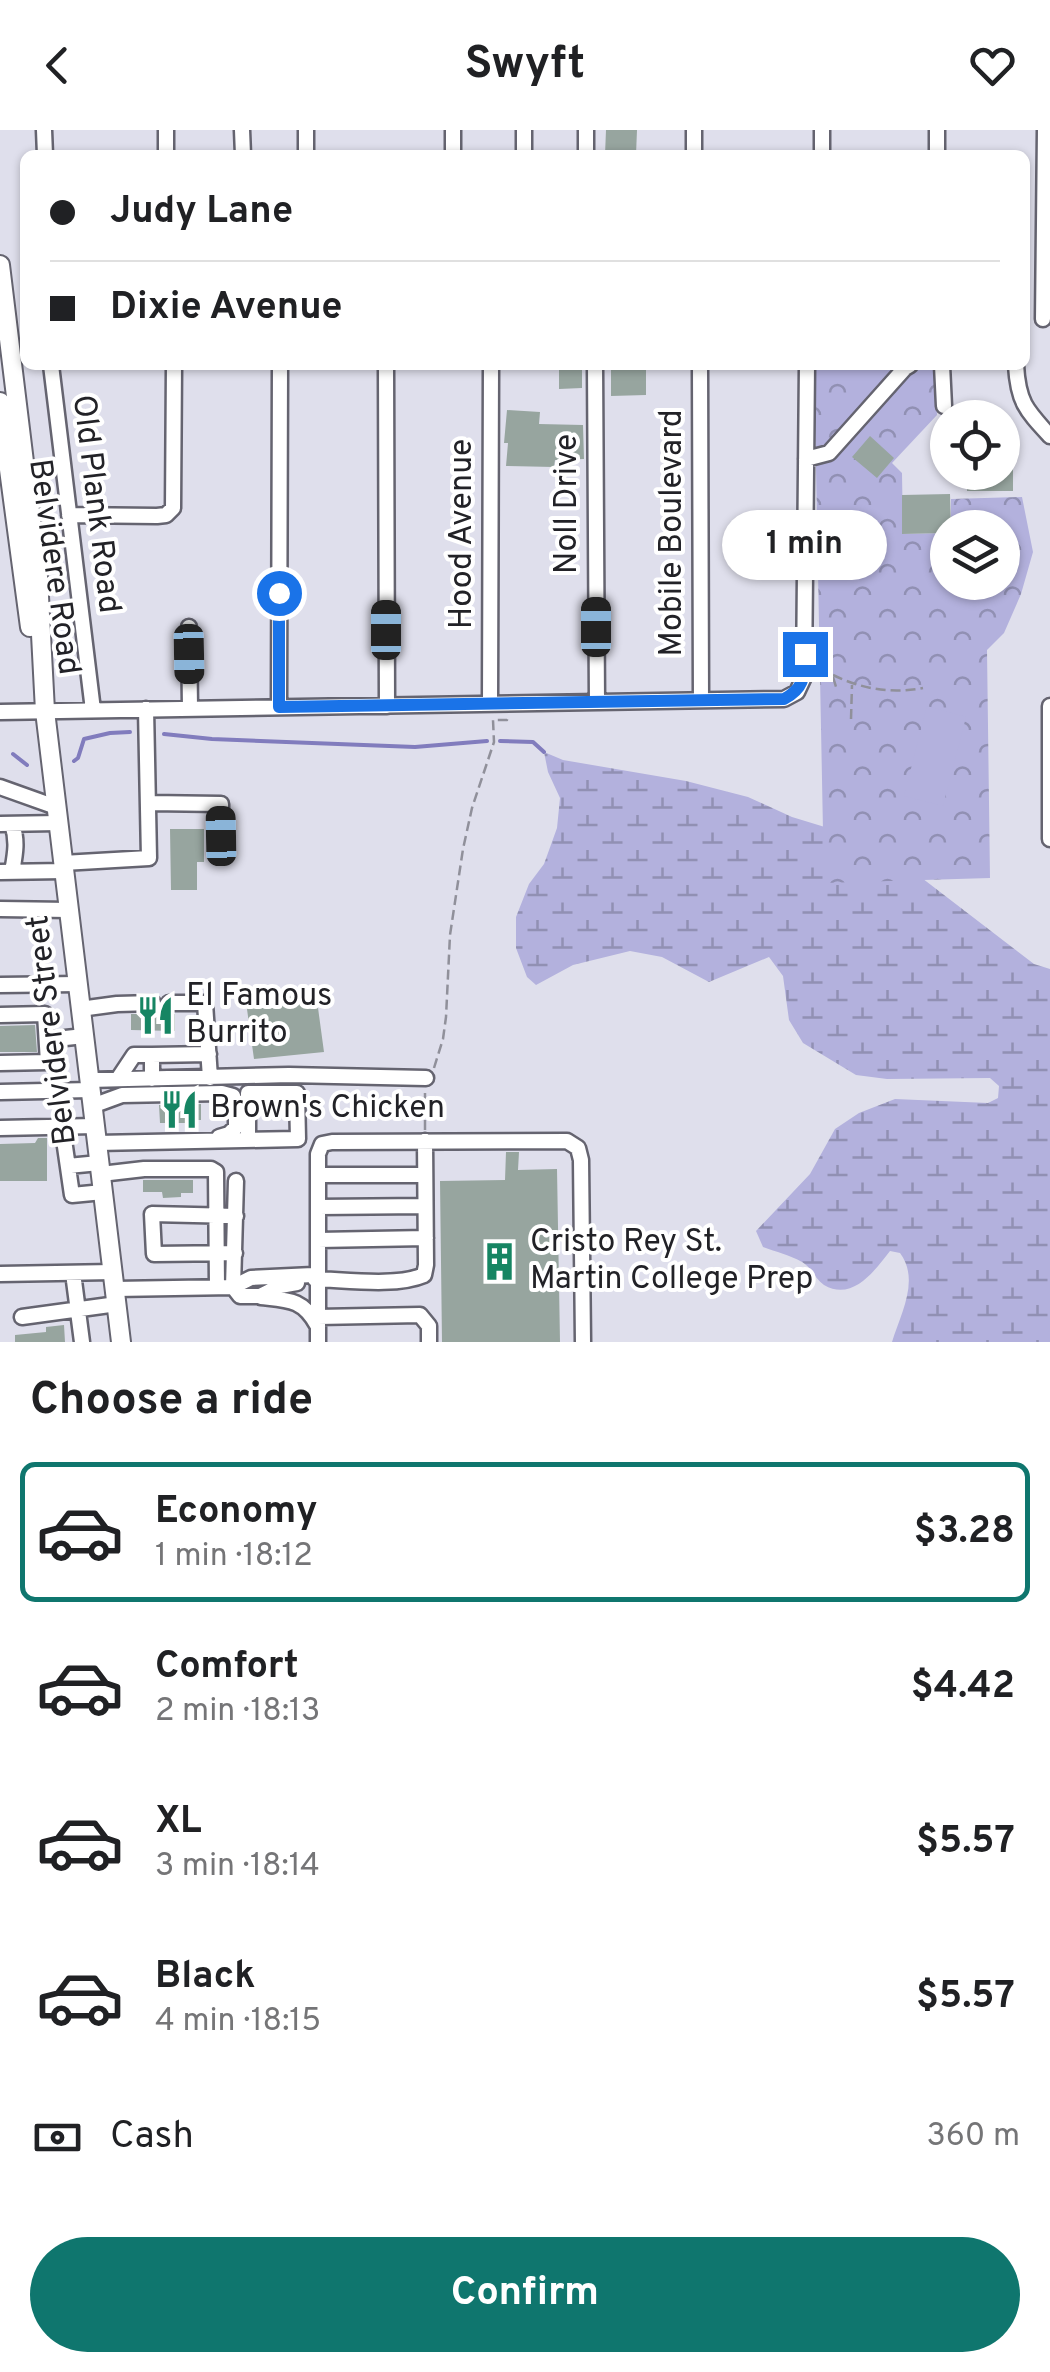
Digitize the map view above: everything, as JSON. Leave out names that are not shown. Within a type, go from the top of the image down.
[{"type":"main road","name":"Belvidere Road","points":[[0,265],[38,576],[45,711]]},
{"type":"main road","name":"Belvidere Road","points":[[0,402],[23,585],[45,711]]},
{"type":"main road","name":"Belvidere Street","points":[[45,711],[121,1342]]},
{"type":"street","points":[[1045,130],[1046,319]]},
{"type":"street","name":"Old Plank Road","points":[[52,370],[93,710]]},
{"type":"street","points":[[69,515],[157,516],[172,508],[174,370]]},
{"type":"street","points":[[279,707],[280,370]]},
{"type":"street","points":[[386,370],[386,706]]},
{"type":"street","name":"Hood Avenue","points":[[490,704],[491,370]]},
{"type":"street","name":"Noll Drive","points":[[594,370],[597,702]]},
{"type":"street","name":"Mobile Boulevard","points":[[700,370],[701,700]]},
{"type":"street","points":[[0,712],[784,699],[797,692],[804,677],[807,370]]},
{"type":"street","points":[[806,458],[829,453],[902,370]]},
{"type":"street","points":[[942,370],[944,400]]},
{"type":"street","points":[[1017,370],[1019,394],[1026,408],[1050,436]]},
{"type":"street","points":[[189,628],[190,708]]},
{"type":"street","points":[[1050,706],[1050,839]]},
{"type":"street","points":[[6,824],[16,835],[16,850],[6,872],[149,858],[146,709]]},
{"type":"street","points":[[0,787],[57,815]]},
{"type":"street","points":[[150,803],[220,804],[221,836]]},
{"type":"street","points":[[6,824],[57,815]]},
{"type":"street","points":[[0,909],[69,910]]},
{"type":"street","points":[[0,985],[78,984]]},
{"type":"street","points":[[169,1002],[205,1004],[210,1078]]},
{"type":"street","points":[[80,1009],[153,1003]]},
{"type":"street","points":[[0,1014],[44,1014],[48,1062],[0,1062]]},
{"type":"street","points":[[47,1040],[84,1036]]},
{"type":"street","points":[[118,1079],[134,1055],[209,1054]]},
{"type":"street","points":[[152,1056],[152,1079]]},
{"type":"street","points":[[91,1092],[118,1079],[288,1075],[426,1078]]},
{"type":"street","points":[[0,1092],[233,1096],[236,1127],[229,1134],[188,1141]]},
{"type":"street","points":[[0,1128],[62,1126],[96,1134],[188,1141],[248,1140],[298,1139],[297,1093],[248,1094],[248,1140]]},
{"type":"street","points":[[62,1126],[72,1195],[101,1176],[144,1169],[211,1169],[218,1176],[217,1286]]},
{"type":"street","points":[[260,1296],[280,1286],[317,1279],[412,1280],[424,1275],[425,1141]]},
{"type":"street","points":[[318,1328],[318,1154],[322,1144],[567,1141],[578,1148],[581,1160],[583,1342]]},
{"type":"street","points":[[68,1166],[101,1176]]},
{"type":"street","points":[[318,1175],[425,1175]]},
{"type":"street","points":[[236,1180],[234,1288],[240,1296],[288,1300],[303,1306],[318,1328]]},
{"type":"street","points":[[318,1207],[426,1206]]},
{"type":"street","points":[[235,1253],[154,1254],[152,1214],[236,1216]]},
{"type":"street","points":[[318,1240],[426,1238]]},
{"type":"street","points":[[72,1273],[82,1342]]},
{"type":"street","points":[[0,1274],[72,1273],[115,1288],[234,1288],[251,1278],[313,1275],[317,1279]]},
{"type":"street","points":[[22,1317],[78,1310],[115,1288]]},
{"type":"street","points":[[318,1328],[420,1314],[429,1326],[429,1342]]},
{"type":"path","points":[[837,690],[833,675],[880,690],[923,688]]},
{"type":"path","points":[[851,720],[852,683]]},
{"type":"path","points":[[425,1141],[426,1078],[434,1068],[442,1039],[457,886],[472,808],[494,742],[493,729]]},
{"type":"green space","points":[[814,370],[936,370],[937,400],[930,400],[930,422],[892,463],[902,473],[903,534],[930,533],[930,600],[1018,600],[1004,633],[987,650],[990,878],[824,883]]},
{"type":"green space","points":[[1022,497],[1033,552],[1021,594],[1020,510],[951,510],[951,499]]},
{"type":"green space","points":[[927,706],[966,717],[943,806],[904,796]]},
{"type":"green space","points":[[544,752],[563,760],[686,781],[748,797],[792,817],[851,835],[888,852],[1034,964],[1050,969],[1050,1342],[892,1342],[909,1285],[906,1263],[900,1253],[890,1251],[854,1287],[835,1289],[824,1285],[802,1262],[763,1247],[756,1231],[810,1174],[835,1129],[859,1113],[895,1099],[988,1103],[998,1098],[999,1086],[990,1078],[887,1079],[856,1075],[803,1043],[789,1020],[783,976],[769,957],[709,982],[662,957],[630,951],[573,965],[536,985],[527,977],[516,948],[516,917],[529,884],[544,864],[557,828],[560,798]]},
{"type":"building","points":[[606,130],[637,130],[636,150],[605,150]]},
{"type":"building","points":[[559,370],[582,370],[582,388],[559,389]]},
{"type":"building","points":[[611,370],[646,370],[646,395],[611,396]]},
{"type":"building","points":[[507,410],[540,412],[539,424],[583,425],[584,459],[555,460],[554,467],[506,466]]},
{"type":"building","points":[[870,436],[894,458],[877,478],[852,457]]},
{"type":"building","points":[[950,494],[950,510],[930,510],[930,533],[902,534],[902,495]]},
{"type":"building","points":[[170,829],[204,829],[204,862],[197,862],[197,890],[171,890]]},
{"type":"building","points":[[316,993],[324,1052],[254,1059],[246,1002]]},
{"type":"building","points":[[161,1010],[175,1014],[175,1031],[131,1030],[131,1014]]},
{"type":"building","points":[[35,1025],[37,1052],[0,1052],[0,1026]]},
{"type":"building","name":"Brown's Chicken","points":[[201,1104],[201,1120],[196,1123],[160,1123],[159,1105]]},
{"type":"building","points":[[38,1138],[47,1138],[47,1181],[0,1181],[0,1144],[35,1143]]},
{"type":"building","name":"Cristo Rey St. Martin College Prep","points":[[506,1152],[519,1152],[518,1170],[557,1169],[560,1342],[442,1342],[440,1181],[505,1180]]},
{"type":"building","points":[[143,1180],[193,1180],[193,1193],[163,1198],[162,1192],[143,1192]]},
{"type":"building","points":[[64,1325],[65,1342],[15,1342],[15,1335],[46,1332],[46,1327]]},
{"type":"waterway","points":[[74,761],[84,739],[130,732]]},
{"type":"waterway","points":[[164,734],[415,747],[487,741]]},
{"type":"waterway","points":[[500,741],[533,742],[544,752]]},
{"type":"waterway","points":[[13,754],[27,765]]},
{"type":"place","name":"El Famous Burrito","points":[[156,1015]]},
{"type":"place","name":"Brown's Chicken","points":[[180,1109]]},
{"type":"place","name":"Cristo Rey St. Martin College Prep","points":[[500,1261]]},
{"type":"route","points":[[279,593],[279,707],[784,699],[797,692],[804,677],[805,654]]}]
